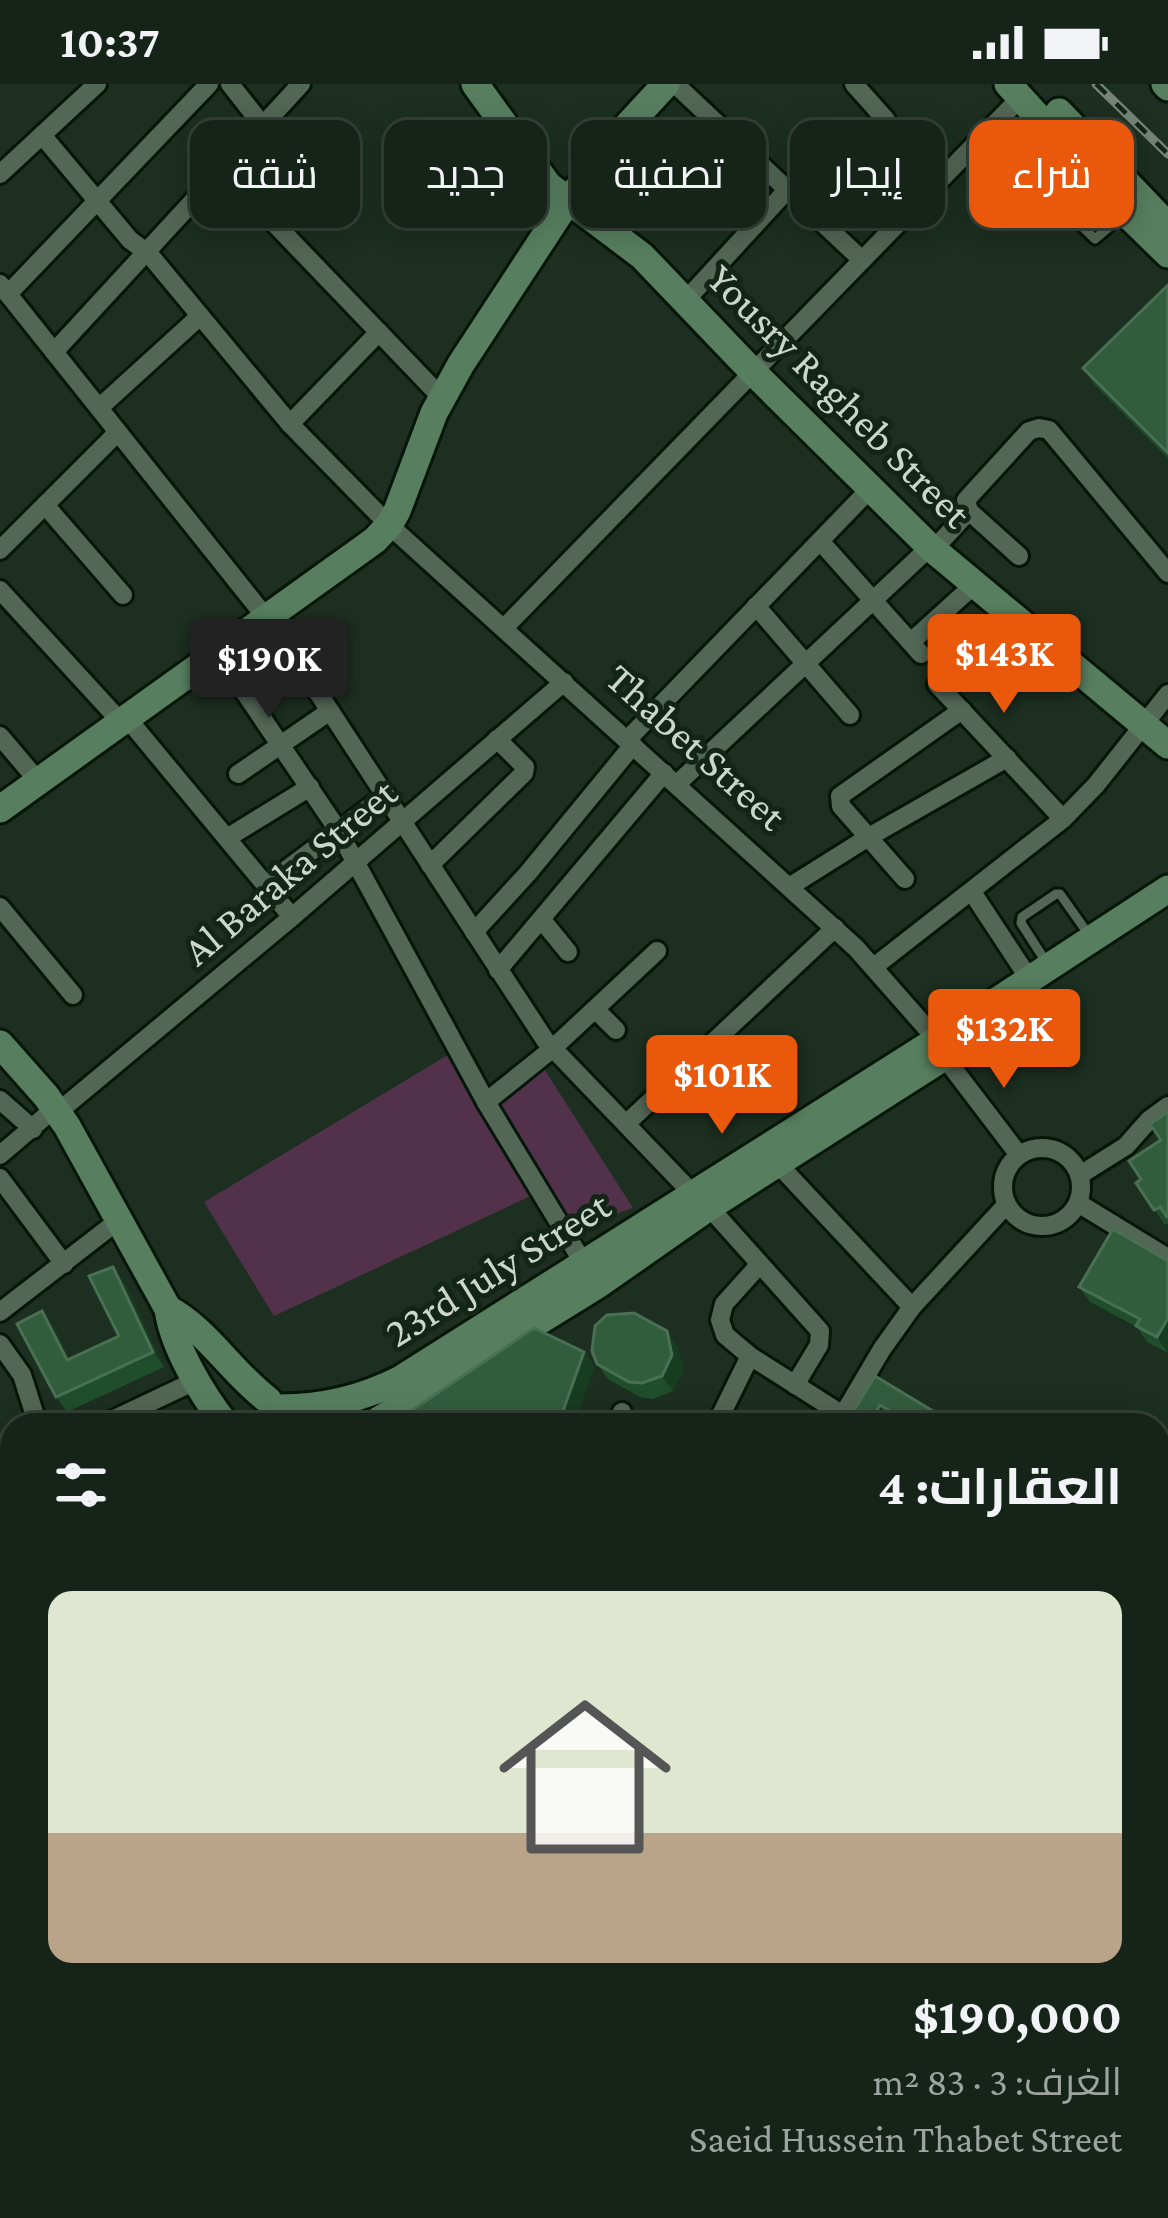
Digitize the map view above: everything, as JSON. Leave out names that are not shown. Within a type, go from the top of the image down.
[{"type":"main road","name":"Yousry Ragheb Street","points":[[475,84],[539,175],[567,202],[624,241],[932,548],[1168,745]]},
{"type":"main road","points":[[0,809],[375,540],[389,525],[442,398],[567,202],[663,86]]},
{"type":"main road","points":[[1020,88],[1046,120]]},
{"type":"main road","points":[[1020,88],[1168,226]]},
{"type":"main road","points":[[1134,221],[1168,254]]},
{"type":"main road","name":"23rd July Street","points":[[380,1410],[599,1284],[700,1200],[777,1163],[1040,974],[1168,889]]},
{"type":"main road","name":"23rd July Street","points":[[380,1410],[584,1264],[700,1200],[1168,908]]},
{"type":"main road","points":[[0,1044],[57,1110],[168,1309],[173,1332],[197,1380],[220,1413]]},
{"type":"main road","points":[[168,1309],[278,1411]]},
{"type":"main road","points":[[236,1413],[244,1403],[260,1399],[278,1411]]},
{"type":"street","points":[[0,174],[97,84]]},
{"type":"street","points":[[209,84],[4,289],[267,617],[552,1049],[817,1326],[819,1346],[795,1385]]},
{"type":"street","points":[[230,84],[258,120]]},
{"type":"street","points":[[269,120],[302,84]]},
{"type":"street","points":[[854,84],[886,120]]},
{"type":"street","points":[[663,86],[862,260]]},
{"type":"street","points":[[504,628],[862,260],[1020,88]]},
{"type":"street","name":"Thabet Street","points":[[42,135],[290,424],[389,525],[875,966],[1019,1155]]},
{"type":"street","points":[[685,301],[787,190]]},
{"type":"street","points":[[54,352],[190,205]]},
{"type":"street","points":[[279,228],[442,398]]},
{"type":"street","points":[[99,408],[200,316]]},
{"type":"street","points":[[290,424],[379,332]]},
{"type":"street","points":[[1019,556],[966,504],[968,496],[1029,431],[1039,428],[1049,430],[1168,573]]},
{"type":"street","points":[[0,550],[118,432]]},
{"type":"street","points":[[474,932],[528,873],[630,742],[870,489]]},
{"type":"street","points":[[45,505],[123,595]]},
{"type":"street","points":[[498,970],[671,778],[806,663],[969,511]]},
{"type":"street","points":[[820,541],[916,648],[975,584]]},
{"type":"street","points":[[0,590],[124,720],[292,917]]},
{"type":"street","points":[[756,606],[850,715]]},
{"type":"street","points":[[218,653],[338,830],[486,1102],[584,1264]]},
{"type":"street","name":"Al Baraka Street","points":[[0,1155],[292,917],[564,682]]},
{"type":"street","points":[[938,684],[1064,819]]},
{"type":"street","points":[[875,966],[1064,819],[1168,694]]},
{"type":"street","points":[[905,879],[841,806],[839,796],[962,710]]},
{"type":"street","points":[[238,774],[330,711]]},
{"type":"street","points":[[0,736],[38,781]]},
{"type":"street","points":[[430,865],[524,773],[525,766],[497,739]]},
{"type":"street","points":[[789,887],[1007,758]]},
{"type":"street","points":[[227,838],[310,787]]},
{"type":"street","points":[[266,885],[386,795]]},
{"type":"street","points":[[972,892],[1040,974]]},
{"type":"street","points":[[0,907],[73,995]]},
{"type":"street","points":[[542,920],[568,952]]},
{"type":"street","points":[[627,1124],[835,928]]},
{"type":"street","points":[[486,1102],[658,952]]},
{"type":"street","points":[[596,1009],[616,1030]]},
{"type":"street","points":[[0,1100],[33,1130]]},
{"type":"street","points":[[1080,1175],[1126,1147],[1168,1106]]},
{"type":"street","points":[[1049,1148],[1069,1157],[1080,1175],[1078,1203],[1061,1221],[1036,1226],[1014,1214],[1007,1204],[1003,1183],[1019,1155],[1049,1148]]},
{"type":"street","points":[[777,1163],[912,1307]]},
{"type":"street","points":[[0,1178],[64,1264]]},
{"type":"street","points":[[1078,1203],[1168,1258]]},
{"type":"street","points":[[844,1413],[912,1307],[1007,1204]]},
{"type":"street","points":[[0,1284],[6,1307],[119,1220]]},
{"type":"street","points":[[760,1264],[724,1304],[720,1320],[725,1336],[831,1413]]},
{"type":"street","points":[[0,1344],[22,1375],[34,1413]]},
{"type":"street","points":[[722,1413],[750,1356]]},
{"type":"street","points":[[0,1383],[22,1375]]},
{"type":"street","points":[[139,1413],[197,1380]]},
{"type":"lane","points":[[1083,228],[1095,239],[1110,228]]},
{"type":"lane","points":[[1040,974],[1020,921],[1056,894],[1092,939]]},
{"type":"shaded area","points":[[451,1053],[535,1194],[274,1316],[204,1202]]},
{"type":"shaded area","points":[[541,1064],[633,1208],[568,1230],[492,1102]]},
{"type":"building","points":[[1168,285],[1168,453],[1083,368]]},
{"type":"building","points":[[1168,1112],[1167,1217],[1160,1207],[1154,1210],[1136,1183],[1141,1179],[1129,1161],[1161,1140],[1150,1124]]},
{"type":"building","points":[[1113,1229],[1168,1261],[1168,1318],[1157,1337],[1136,1326],[1140,1319],[1079,1287]]},
{"type":"building","points":[[113,1267],[153,1352],[56,1397],[17,1324],[42,1311],[67,1360],[119,1336],[89,1276]]},
{"type":"building","points":[[634,1313],[667,1331],[672,1355],[662,1376],[642,1383],[629,1382],[597,1364],[592,1351],[595,1326],[607,1315]]},
{"type":"building","points":[[534,1328],[584,1352],[562,1413],[408,1413]]},
{"type":"building","points":[[875,1376],[936,1413],[894,1413],[880,1405],[875,1413],[852,1413]]},
{"type":"railway","points":[[1096,84],[1168,154]]}]
